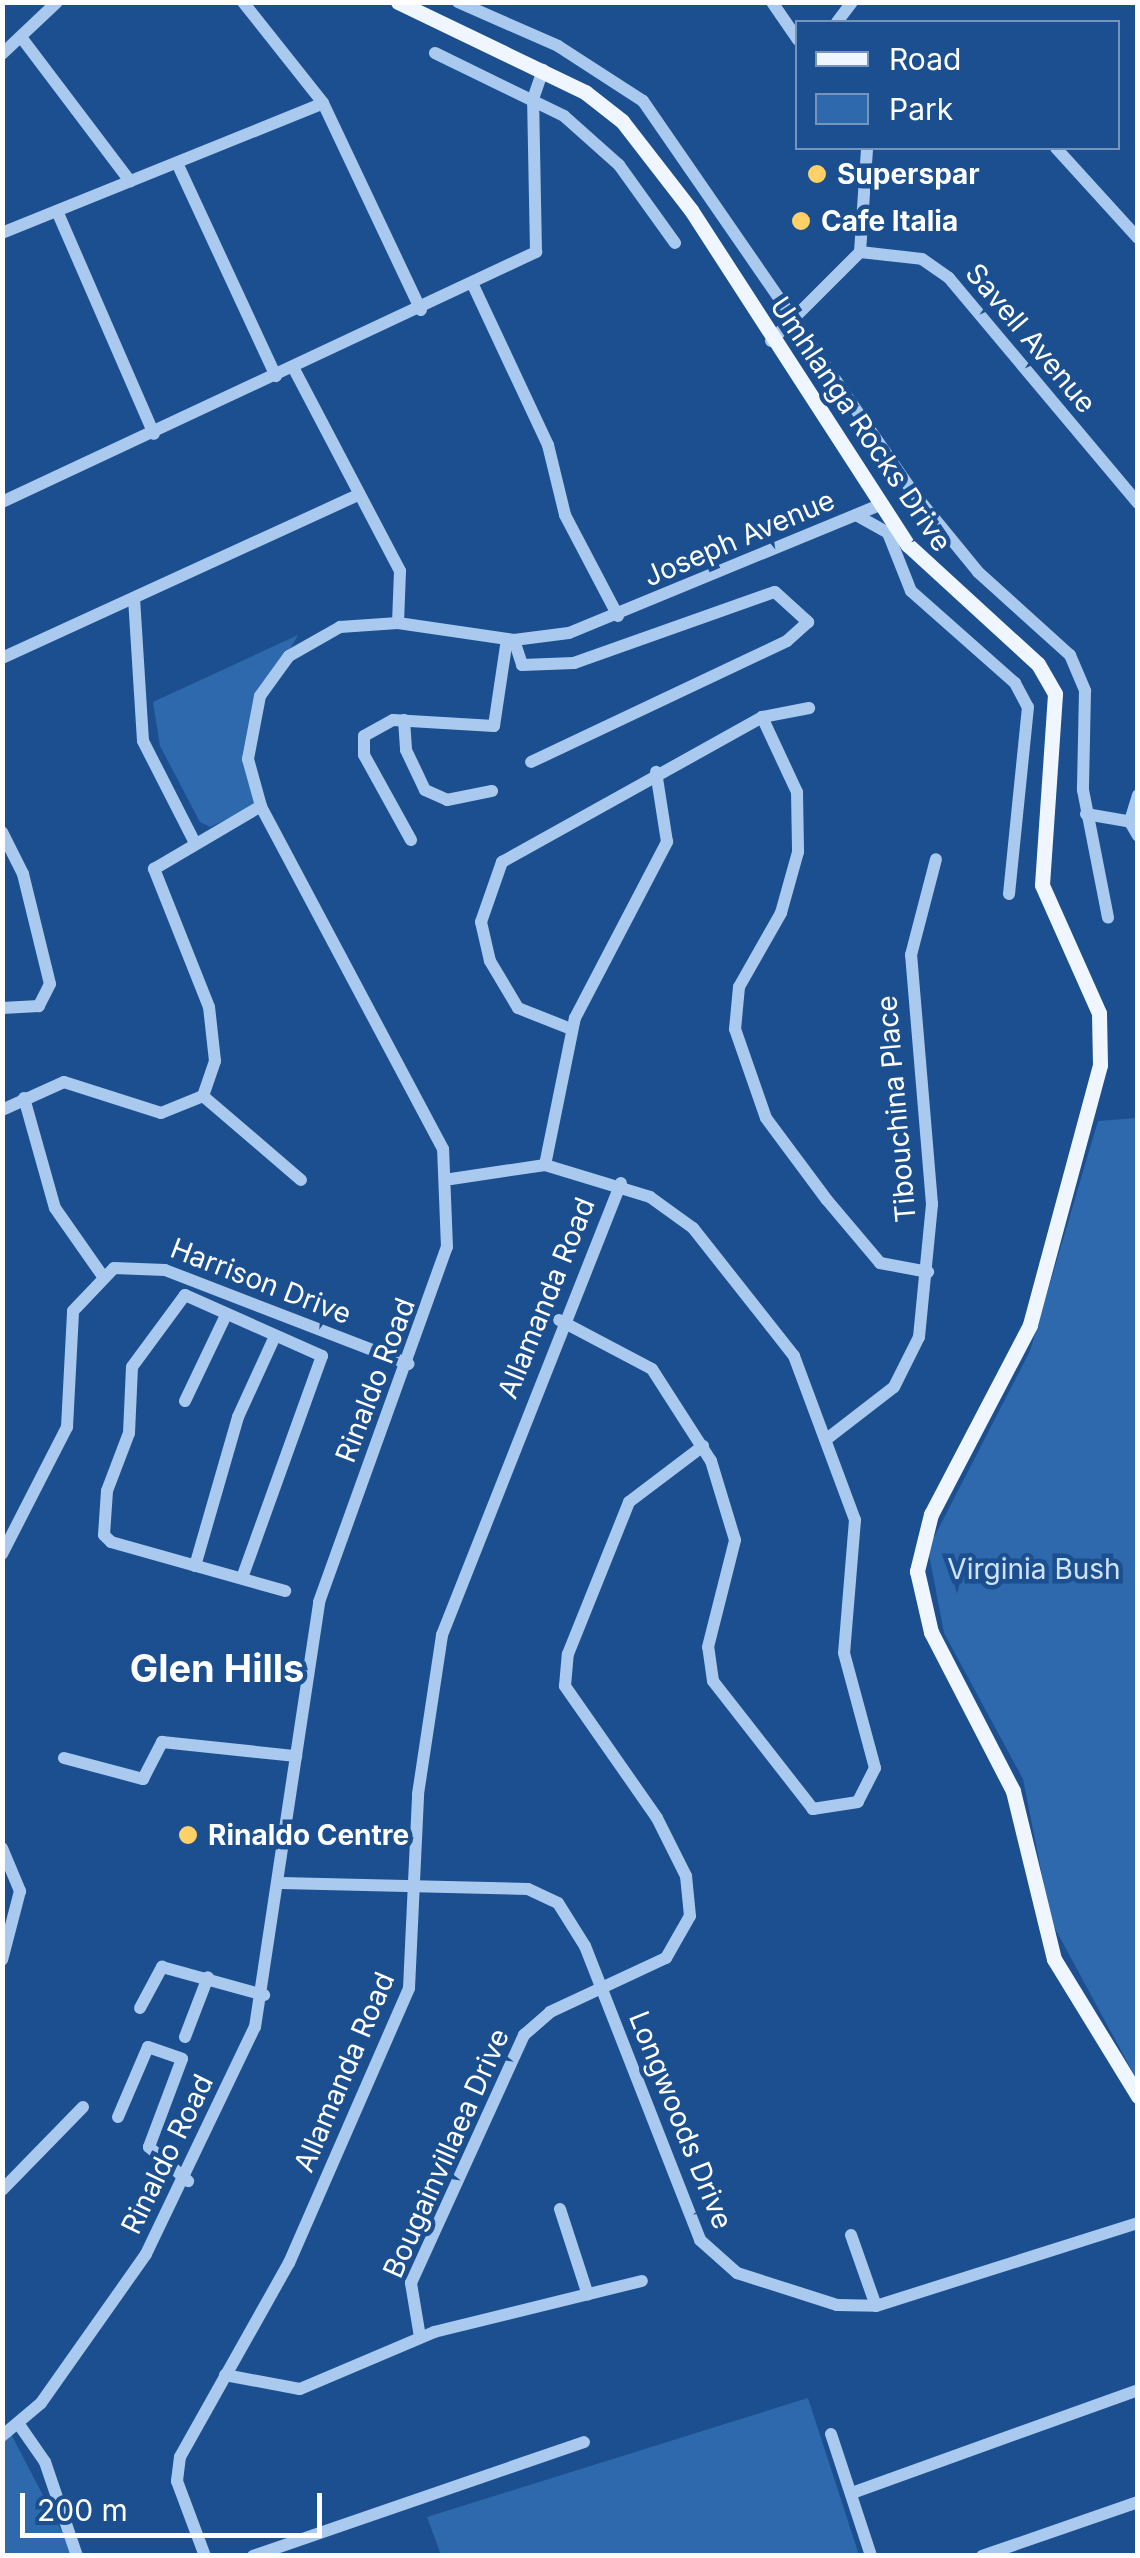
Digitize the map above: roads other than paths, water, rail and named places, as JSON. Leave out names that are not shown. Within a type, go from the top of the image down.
[{"type":"main road","name":"Umhlanga Rocks Drive","points":[[398,2],[586,92],[640,141],[879,504],[949,591],[1038,664],[1058,711],[1042,885],[1099,1013],[1100,1065],[1033,1316],[931,1514],[917,1571],[931,1632],[1013,1790],[1054,1960],[1138,2096]]},
{"type":"street","points":[[2,54],[57,2]]},
{"type":"street","points":[[242,2],[323,103],[420,310]]},
{"type":"street","points":[[458,2],[632,90],[694,163],[794,321],[978,572],[1076,666],[1087,711],[1086,814],[1108,918]]},
{"type":"street","points":[[772,2],[795,36]]},
{"type":"street","points":[[21,38],[130,181]]},
{"type":"street","points":[[435,53],[533,99],[618,165],[675,243]]},
{"type":"street","points":[[2,502],[472,286],[536,252],[533,99],[544,70]]},
{"type":"street","points":[[2,233],[323,103]]},
{"type":"street","points":[[770,340],[794,321],[860,252],[867,150]]},
{"type":"street","points":[[1058,150],[1138,238]]},
{"type":"street","points":[[177,163],[276,376]]},
{"type":"street","points":[[57,211],[154,434]]},
{"type":"street","name":"Savell Avenue","points":[[860,252],[922,260],[950,278],[1138,503]]},
{"type":"street","points":[[472,286],[548,445],[564,515],[618,616]]},
{"type":"street","points":[[294,369],[353,497],[400,572],[398,623]]},
{"type":"street","points":[[2,658],[353,497]]},
{"type":"street","name":"Joseph Avenue","points":[[618,616],[879,504]]},
{"type":"street","points":[[856,515],[888,534],[911,592],[1015,683],[1028,707],[1009,894]]},
{"type":"street","points":[[510,639],[522,665],[574,663],[774,592],[808,622],[788,641],[531,762]]},
{"type":"street","points":[[134,598],[142,741],[194,841]]},
{"type":"street","name":"Rinaldo Road","points":[[2,2436],[20,2426],[112,2308],[188,2180],[264,1994],[318,1602],[445,1262],[450,1179],[436,1134],[261,806],[248,738],[273,675],[308,641],[340,627],[398,623],[510,639],[618,616]]},
{"type":"street","points":[[411,840],[362,743],[374,724],[404,720],[494,726],[510,639]]},
{"type":"street","points":[[571,1030],[510,1000],[482,932],[490,882],[513,849],[762,718],[809,708]]},
{"type":"street","points":[[762,718],[797,792],[798,852],[781,914],[740,987],[735,1029],[766,1118],[827,1200],[880,1262],[928,1272]]},
{"type":"street","points":[[404,720],[406,750],[426,790],[447,800],[492,792]]},
{"type":"street","points":[[544,1165],[571,1030],[667,842],[656,772]]},
{"type":"street","points":[[1138,794],[1134,822],[1138,836]]},
{"type":"street","points":[[2,1110],[24,1098],[77,1084],[161,1113],[202,1096],[215,1061],[209,1008],[153,877],[158,860],[261,806]]},
{"type":"street","points":[[1086,814],[1134,822]]},
{"type":"street","points":[[2,832],[23,874],[50,984],[39,1006],[2,1008]]},
{"type":"street","name":"Tibouchina Place","points":[[828,1438],[910,1367],[928,1272],[932,1204],[911,954],[936,859]]},
{"type":"street","points":[[202,1096],[301,1180]]},
{"type":"street","points":[[2,1554],[62,1441],[72,1311],[102,1275],[55,1208],[24,1098]]},
{"type":"street","points":[[450,1179],[544,1165],[621,1183],[668,1207],[707,1244],[794,1356],[828,1438],[856,1530],[844,1653],[875,1768],[866,1795],[828,1812],[813,1809],[713,1681],[708,1648],[734,1527],[703,1446],[652,1369],[560,1320]]},
{"type":"street","name":"Allamanda Road","points":[[206,2556],[178,2469],[225,2374],[289,2264],[409,1988],[415,1886],[442,1635],[560,1320],[621,1183]]},
{"type":"street","name":"Harrison Drive","points":[[102,1275],[145,1264],[408,1364]]},
{"type":"street","points":[[242,1578],[321,1363],[312,1346],[253,1328],[182,1296],[135,1360],[128,1440],[104,1505],[106,1539],[285,1591]]},
{"type":"street","points":[[253,1328],[262,1307]]},
{"type":"street","points":[[186,1401],[226,1315]]},
{"type":"street","points":[[195,1566],[238,1417],[275,1336]]},
{"type":"street","name":"Bougainvillaea Drive","points":[[420,2338],[411,2284],[517,2046],[540,2018],[666,1958],[690,1916],[690,1892],[657,1818],[576,1712],[565,1669],[636,1491],[703,1446]]},
{"type":"street","points":[[64,1758],[143,1779],[159,1744],[296,1756]]},
{"type":"street","points":[[2,1848],[20,1905],[2,1960]]},
{"type":"street","name":"Longwoods Drive","points":[[280,1883],[415,1886],[549,1897],[572,1921],[709,2253],[818,2300],[876,2306],[1138,2223]]},
{"type":"street","points":[[140,2008],[162,1967],[264,1994]]},
{"type":"street","points":[[186,2038],[208,1977]]},
{"type":"street","points":[[118,2117],[148,2047],[182,2059],[149,2147],[188,2180]]},
{"type":"street","points":[[2,2190],[82,2107]]},
{"type":"street","points":[[560,2209],[588,2294]]},
{"type":"street","points":[[851,2234],[876,2306]]},
{"type":"street","points":[[225,2374],[300,2389],[420,2338],[642,2281]]},
{"type":"street","points":[[852,2493],[1138,2390]]},
{"type":"street","points":[[20,2426],[46,2462],[77,2556]]},
{"type":"street","points":[[831,2434],[870,2556]]},
{"type":"street","points":[[253,2556],[584,2442]]},
{"type":"street","points":[[982,2556],[1138,2502]]},
{"type":"place","name":"Superspar","points":[[817,174]]},
{"type":"place","name":"Cafe Italia","points":[[801,221]]},
{"type":"place","name":"Rinaldo Centre","points":[[188,1835]]},
{"type":"district","name":"Glen Hills","points":[[217,1669]]},
{"type":"park label","name":"Virginia Bush","points":[[1034,1569]]}]
